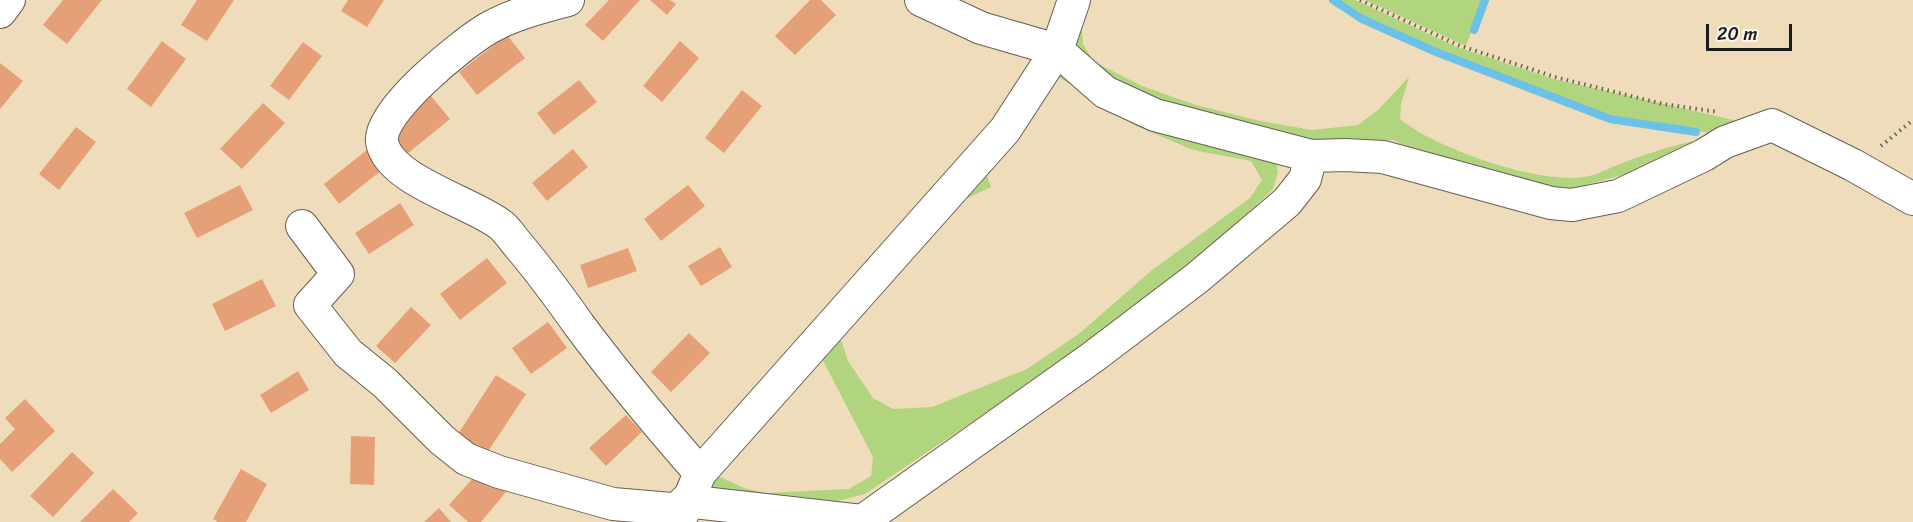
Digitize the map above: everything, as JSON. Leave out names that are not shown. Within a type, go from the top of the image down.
[{"type":"street","points":[[0,12],[9,0]]},
{"type":"street","points":[[568,0],[519,15],[487,29],[405,96],[386,124],[381,139],[385,152],[395,165],[423,185],[446,193],[502,226],[532,262],[628,391],[700,472]]},
{"type":"street","points":[[921,0],[981,28],[1057,50],[1088,79],[1130,105],[1176,121],[1311,156],[1383,157],[1517,195],[1572,205],[1618,196],[1725,142],[1772,125],[1853,165],[1913,199]]},
{"type":"street","points":[[682,511],[700,472],[1005,130],[1057,50],[1074,0]]},
{"type":"street","points":[[302,226],[338,274],[310,304],[348,353],[385,382],[442,440],[466,459],[499,472],[613,504],[682,511],[861,522],[1085,363],[1197,278],[1287,202],[1305,179],[1311,156]]},
{"type":"path","points":[[1360,0],[1458,45],[1555,77],[1663,104],[1723,113]]},
{"type":"path","points":[[1853,165],[1887,142],[1913,120]]},
{"type":"green space","points":[[1337,0],[1355,0],[1457,47],[1554,79],[1738,121],[1711,133],[1611,117],[1515,82],[1437,50],[1363,17]]},
{"type":"green space","points":[[1365,0],[1483,0],[1466,46]]},
{"type":"green space","points":[[1081,18],[1083,44],[1093,61],[1142,86],[1196,105],[1260,121],[1312,130],[1358,125],[1378,110],[1409,77],[1401,104],[1400,119],[1438,142],[1463,153],[1545,176],[1569,178],[1589,176],[1651,153],[1701,139],[1638,171],[1562,191],[1415,150],[1393,140],[1335,144],[1304,141],[1204,115],[1122,85],[1076,53],[1071,22]]},
{"type":"green space","points":[[1057,63],[1275,155],[1278,172],[1273,189],[1222,238],[1058,364],[865,494],[830,503],[701,489],[712,473],[744,488],[766,493],[849,489],[871,476],[873,457],[818,351],[837,328],[848,361],[873,398],[893,409],[932,407],[1027,369],[1080,333],[1151,271],[1250,198],[1262,180],[1251,161],[1193,150],[1134,125],[1105,104],[1058,77],[987,176],[991,187],[938,212]]},
{"type":"building","points":[[63,0],[102,0],[67,44],[43,25]]},
{"type":"building","points":[[197,0],[234,0],[207,41],[181,25]]},
{"type":"building","points":[[348,0],[384,0],[367,27],[341,11]]},
{"type":"building","points":[[609,0],[640,0],[603,41],[585,25]]},
{"type":"building","points":[[650,0],[670,0],[676,4],[667,15]]},
{"type":"building","points":[[810,0],[821,0],[836,15],[795,55],[775,36]]},
{"type":"building","points":[[507,35],[525,58],[477,95],[459,72]]},
{"type":"building","points":[[162,41],[186,59],[151,107],[127,89]]},
{"type":"building","points":[[680,41],[699,58],[662,102],[643,86]]},
{"type":"building","points":[[303,42],[322,56],[289,100],[270,86]]},
{"type":"building","points":[[0,63],[23,81],[0,109]]},
{"type":"building","points":[[579,80],[597,102],[554,135],[537,113]]},
{"type":"building","points":[[742,90],[762,106],[724,153],[705,138]]},
{"type":"building","points":[[431,96],[450,119],[407,154],[388,131]]},
{"type":"building","points":[[263,103],[285,123],[242,169],[220,149]]},
{"type":"building","points":[[76,127],[96,142],[59,190],[39,174]]},
{"type":"building","points":[[573,149],[588,167],[547,201],[532,183]]},
{"type":"building","points":[[367,150],[382,170],[339,204],[324,184]]},
{"type":"building","points":[[240,185],[253,210],[197,238],[184,213]]},
{"type":"building","points":[[688,185],[705,206],[661,241],[644,219]]},
{"type":"building","points":[[400,203],[414,225],[369,254],[355,233]]},
{"type":"building","points":[[720,247],[732,267],[701,286],[688,266]]},
{"type":"building","points":[[628,248],[637,271],[588,288],[580,265]]},
{"type":"building","points":[[487,258],[507,283],[460,320],[440,294]]},
{"type":"building","points":[[262,279],[276,306],[225,331],[212,304]]},
{"type":"building","points":[[411,307],[431,325],[395,363],[376,346]]},
{"type":"building","points":[[548,322],[567,348],[531,374],[512,348]]},
{"type":"building","points":[[689,333],[710,353],[671,392],[651,372]]},
{"type":"building","points":[[298,371],[309,390],[271,413],[260,395]]},
{"type":"building","points":[[496,375],[526,394],[487,453],[458,434]]},
{"type":"building","points":[[25,399],[55,431],[12,472],[0,459],[0,444],[15,429],[5,418]]},
{"type":"building","points":[[626,415],[642,432],[606,466],[589,448]]},
{"type":"building","points":[[351,436],[375,437],[374,485],[350,484]]},
{"type":"building","points":[[72,452],[94,473],[53,517],[30,496]]},
{"type":"building","points":[[241,469],[267,484],[246,522],[218,522],[213,519]]},
{"type":"building","points":[[480,470],[506,492],[481,522],[468,522],[449,505]]},
{"type":"building","points":[[113,489],[138,513],[129,522],[80,522]]},
{"type":"building","points":[[439,508],[451,522],[424,522]]},
{"type":"waterway","points":[[1333,0],[1362,19],[1436,52],[1610,119],[1696,132]]},
{"type":"waterway","points":[[1474,30],[1485,0]]}]
